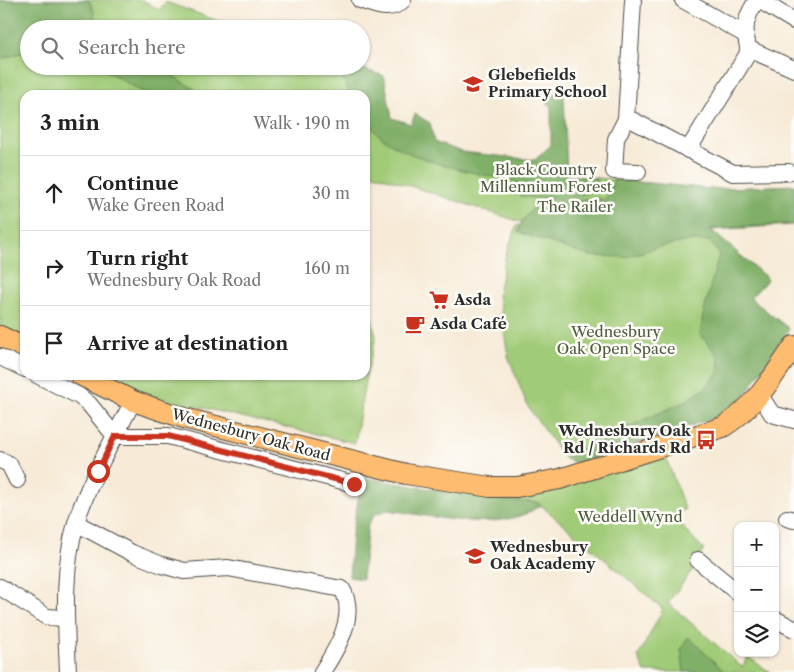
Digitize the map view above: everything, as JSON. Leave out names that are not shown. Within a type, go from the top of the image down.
[{"type":"main road","points":[[0,336],[20,346]]},
{"type":"main road","name":"Wednesbury Oak Road","points":[[91,380],[133,400],[184,418],[362,464],[415,476],[490,487],[517,487],[560,479],[722,427],[744,413],[760,395],[794,346]]},
{"type":"street","points":[[360,0],[383,7],[400,3]]},
{"type":"street","points":[[683,0],[747,42],[794,69]]},
{"type":"street","points":[[688,150],[742,66],[747,42],[746,22],[758,0],[794,21]]},
{"type":"street","points":[[633,1],[626,119],[616,140],[614,171],[638,172]]},
{"type":"street","points":[[626,119],[733,173],[789,172]]},
{"type":"street","points":[[0,357],[20,367]]},
{"type":"street","points":[[47,380],[79,396],[89,404],[115,436]]},
{"type":"street","points":[[760,395],[772,414],[794,420]]},
{"type":"street","points":[[68,672],[65,618],[69,566],[76,523],[133,400]]},
{"type":"street","name":"Wednesbury Oak Road","points":[[115,436],[168,436],[354,484]]},
{"type":"street","points":[[0,460],[9,464],[17,480]]},
{"type":"street","points":[[76,523],[132,553],[162,566],[184,571],[228,568],[244,570],[342,589],[345,595],[346,618],[341,639],[322,672]]},
{"type":"street","points":[[698,560],[734,590]]},
{"type":"street","points":[[0,587],[47,617],[65,618]]},
{"type":"street","points":[[779,620],[794,629]]},
{"type":"green space","points":[[0,0],[143,0],[159,10],[166,2],[215,20],[20,20],[20,75],[114,75],[139,90],[20,90],[20,336],[0,326]]},
{"type":"green space","points":[[0,0],[89,0],[94,11],[95,20],[20,20],[20,53],[2,59],[0,57]]},
{"type":"green space","name":"Black Country Millennium Forest","points":[[370,71],[384,76],[392,118],[411,124],[415,114],[430,123],[434,142],[462,152],[535,160],[551,145],[551,107],[548,104],[546,95],[564,93],[567,175],[596,178],[593,190],[576,197],[558,199],[520,196],[517,182],[446,166],[411,154],[381,137],[370,125],[370,90],[348,90],[341,75],[370,75]]},
{"type":"green space","points":[[114,75],[172,75],[196,90],[139,90]]},
{"type":"green space","name":"Wednesbury Oak Open Space","points":[[123,75],[358,75],[366,90],[160,90]]},
{"type":"green space","name":"Wednesbury Oak Open Space","points":[[370,98],[377,112],[422,147],[567,175],[711,189],[794,185],[794,225],[710,230],[768,279],[750,298],[789,329],[743,398],[578,463],[565,459],[528,407],[508,356],[498,294],[506,254],[517,225],[563,236],[370,173]]},
{"type":"green space","name":"Black Country Millennium Forest","points":[[614,180],[711,189],[794,185],[794,224],[710,229],[768,279],[750,298],[789,329],[743,398],[729,413],[578,463],[565,459],[596,441],[684,402],[703,390],[718,373],[719,357],[700,334],[719,254],[710,241],[689,241],[655,248],[627,257],[590,256],[518,232],[521,223],[537,203],[589,199],[606,200]]},
{"type":"green space","points":[[370,311],[376,337],[370,361]]},
{"type":"green space","points":[[110,380],[365,380],[355,443],[134,392]]},
{"type":"green space","name":"Weddell Wynd","points":[[657,456],[666,458],[685,509],[678,513],[685,530],[704,549],[696,565],[668,603],[742,667],[748,657],[770,672],[645,672],[638,657],[663,609],[537,502],[507,501],[501,496]]},
{"type":"green space","points":[[362,477],[430,489],[501,496],[507,501],[537,502],[541,505],[520,516],[488,521],[454,520],[387,510],[375,514],[368,525],[362,579],[349,577],[352,534]]},
{"type":"green space","points":[[688,637],[725,672],[684,672],[681,650]]},
{"type":"place","name":"Glebefields Primary School","points":[[473,84]]},
{"type":"place","name":"Asda","points":[[439,300]]},
{"type":"place","name":"Asda Café","points":[[415,324]]},
{"type":"place","name":"Wednesbury Oak Rd / Richards Rd","points":[[706,440]]},
{"type":"place","name":"Wednesbury Oak Academy","points":[[475,556]]},
{"type":"route","points":[[98,471],[115,436],[157,434],[354,484]]},
{"type":"park label","name":"The Railer","points":[[575,207]]}]
